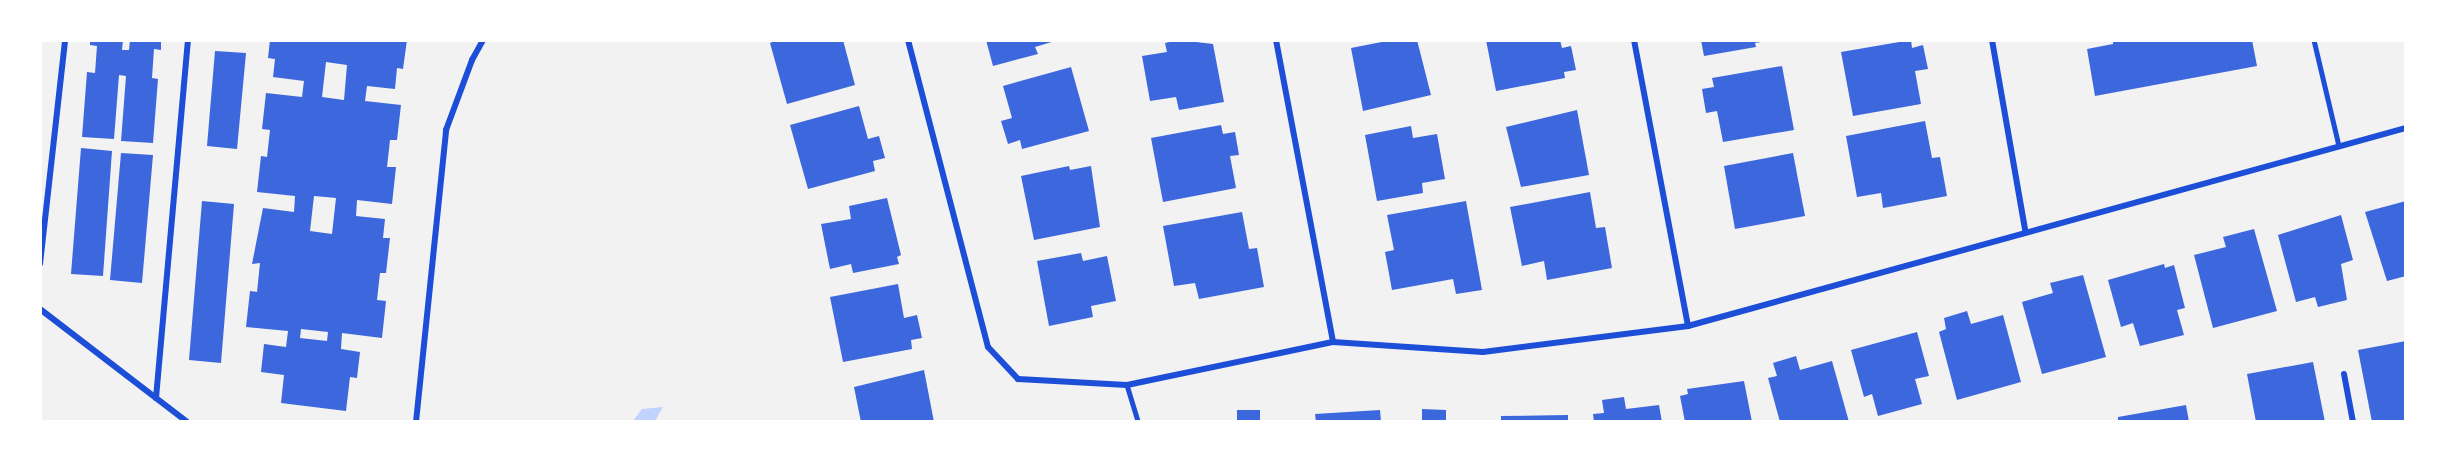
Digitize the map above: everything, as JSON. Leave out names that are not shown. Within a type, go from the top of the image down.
[{"type":"street","points":[[40,264],[65,40]]},
{"type":"street","points":[[156,399],[188,40]]},
{"type":"street","points":[[416,422],[446,130],[472,60],[483,40]]},
{"type":"street","points":[[908,40],[988,346],[1018,379],[1127,385],[1334,342],[1482,352],[1688,326],[2025,230],[2406,128]]},
{"type":"street","points":[[1276,40],[1334,342]]},
{"type":"street","points":[[1634,40],[1688,326]]},
{"type":"street","points":[[1992,40],[2025,230]]},
{"type":"street","points":[[40,309],[187,422]]},
{"type":"street","points":[[2344,374],[2353,422]]},
{"type":"lane","points":[[2314,40],[2338,146]]},
{"type":"lane","points":[[1127,385],[1138,422]]},
{"type":"water","points":[[663,407],[655,421],[633,421],[642,409]]},
{"type":"building","points":[[90,40],[123,40],[122,50],[129,50],[130,40],[161,40],[161,50],[154,49],[152,78],[158,79],[153,143],[121,141],[126,76],[119,75],[114,139],[82,137],[87,72],[95,73],[97,46],[90,45]]},
{"type":"building","points":[[270,40],[407,40],[403,69],[397,68],[395,89],[367,86],[365,101],[401,105],[397,140],[390,140],[387,167],[396,167],[392,204],[357,200],[356,216],[385,219],[383,238],[390,238],[386,273],[380,273],[377,300],[386,301],[382,338],[342,333],[341,349],[360,352],[357,378],[350,377],[346,411],[281,403],[284,375],[261,372],[264,344],[286,347],[288,331],[246,327],[250,291],[257,292],[260,263],[252,264],[263,208],[294,212],[295,196],[257,192],[261,156],[267,157],[270,130],[262,129],[266,93],[302,97],[304,81],[273,77],[275,59],[268,58]],"holes":[[[326,62],[347,65],[344,100],[322,97]],[[314,196],[336,198],[332,234],[310,231]],[[301,329],[328,332],[327,341],[300,338]]]},
{"type":"building","points":[[777,40],[843,40],[855,85],[787,104],[770,43]]},
{"type":"building","points":[[986,40],[1055,41],[1035,47],[1038,54],[993,66]]},
{"type":"building","points":[[1179,40],[1213,44],[1224,102],[1179,110],[1176,97],[1150,101],[1142,56],[1167,52],[1165,43]]},
{"type":"building","points":[[1392,40],[1417,40],[1431,95],[1363,111],[1351,48]]},
{"type":"building","points":[[1486,40],[1560,40],[1562,48],[1571,46],[1576,70],[1564,72],[1565,78],[1496,91]]},
{"type":"building","points":[[1701,40],[1761,40],[1761,42],[1755,43],[1756,47],[1704,56]]},
{"type":"building","points":[[1911,40],[1912,48],[1923,45],[1928,69],[1915,71],[1921,104],[1853,116],[1841,52]]},
{"type":"building","points":[[2113,40],[2252,40],[2257,66],[2095,96],[2087,49],[2113,44]]},
{"type":"building","points":[[215,51],[246,53],[237,149],[207,146]]},
{"type":"building","points":[[1782,66],[1794,130],[1723,142],[1717,111],[1706,113],[1702,89],[1714,87],[1712,78]]},
{"type":"building","points":[[1071,67],[1089,131],[1022,149],[1020,140],[1008,144],[1001,121],[1012,118],[1003,86]]},
{"type":"building","points":[[859,106],[868,139],[879,136],[885,158],[873,161],[875,171],[808,189],[790,125]]},
{"type":"building","points":[[1577,110],[1589,175],[1521,187],[1506,127]]},
{"type":"building","points":[[1925,121],[1932,158],[1940,157],[1947,196],[1883,208],[1881,193],[1857,197],[1846,136]]},
{"type":"building","points":[[1221,125],[1223,134],[1235,132],[1239,155],[1230,156],[1236,188],[1163,202],[1151,138]]},
{"type":"building","points":[[1411,126],[1413,138],[1437,134],[1445,179],[1422,183],[1423,193],[1377,201],[1365,135]]},
{"type":"building","points":[[81,148],[112,151],[103,276],[71,274]]},
{"type":"building","points":[[121,153],[153,155],[142,283],[110,280]]},
{"type":"building","points":[[1793,153],[1805,216],[1735,229],[1724,166]]},
{"type":"building","points":[[1069,166],[1070,170],[1091,166],[1100,227],[1034,240],[1021,176]]},
{"type":"building","points":[[1590,192],[1596,228],[1605,227],[1612,268],[1547,280],[1544,261],[1522,266],[1510,207]]},
{"type":"building","points":[[887,198],[901,255],[897,257],[899,264],[853,273],[851,264],[830,269],[821,224],[851,219],[849,206]]},
{"type":"building","points":[[202,201],[234,204],[221,363],[189,360]]},
{"type":"building","points":[[1466,201],[1482,290],[1456,294],[1453,279],[1392,290],[1385,252],[1394,250],[1387,215]]},
{"type":"building","points":[[2406,201],[2406,276],[2387,281],[2365,212]]},
{"type":"building","points":[[1242,212],[1249,249],[1257,248],[1264,287],[1199,299],[1195,283],[1174,286],[1163,226]]},
{"type":"building","points":[[2341,215],[2353,260],[2341,264],[2347,300],[2318,307],[2315,297],[2296,302],[2278,235]]},
{"type":"building","points":[[2254,229],[2277,311],[2213,328],[2194,255],[2226,247],[2223,237]]},
{"type":"building","points":[[1081,253],[1083,261],[1107,256],[1116,301],[1091,306],[1093,317],[1049,326],[1037,261]]},
{"type":"building","points":[[2164,264],[2165,268],[2174,265],[2185,308],[2177,310],[2184,335],[2140,346],[2133,323],[2121,327],[2108,280]]},
{"type":"building","points":[[2083,275],[2106,357],[2042,374],[2022,302],[2053,293],[2050,283]]},
{"type":"building","points":[[898,284],[904,318],[917,315],[922,338],[911,340],[912,349],[843,362],[830,297]]},
{"type":"building","points":[[1967,311],[1971,324],[2003,315],[2021,382],[1957,400],[1939,332],[1946,329],[1944,318]]},
{"type":"building","points":[[1917,332],[1929,376],[1915,379],[1922,404],[1878,416],[1872,394],[1864,397],[1851,350]]},
{"type":"building","points":[[2406,341],[2406,422],[2372,422],[2358,350]]},
{"type":"building","points":[[1796,356],[1800,370],[1832,361],[1849,422],[1780,422],[1768,378],[1777,376],[1773,363]]},
{"type":"building","points":[[2313,362],[2325,422],[2256,422],[2247,374]]},
{"type":"building","points":[[924,370],[934,422],[861,422],[854,387]]},
{"type":"building","points":[[1744,381],[1752,422],[1685,422],[1680,396],[1688,394],[1687,389]]},
{"type":"building","points":[[1624,397],[1626,409],[1659,405],[1662,422],[1594,422],[1593,414],[1604,413],[1602,400]]},
{"type":"building","points":[[2186,405],[2189,422],[2118,422],[2118,417]]},
{"type":"building","points":[[1422,409],[1446,410],[1446,422],[1422,422]]},
{"type":"building","points":[[1237,410],[1260,410],[1260,422],[1237,422]]},
{"type":"building","points":[[1380,410],[1381,422],[1316,422],[1315,414]]},
{"type":"building","points":[[1568,415],[1568,422],[1501,422],[1501,416]]}]
